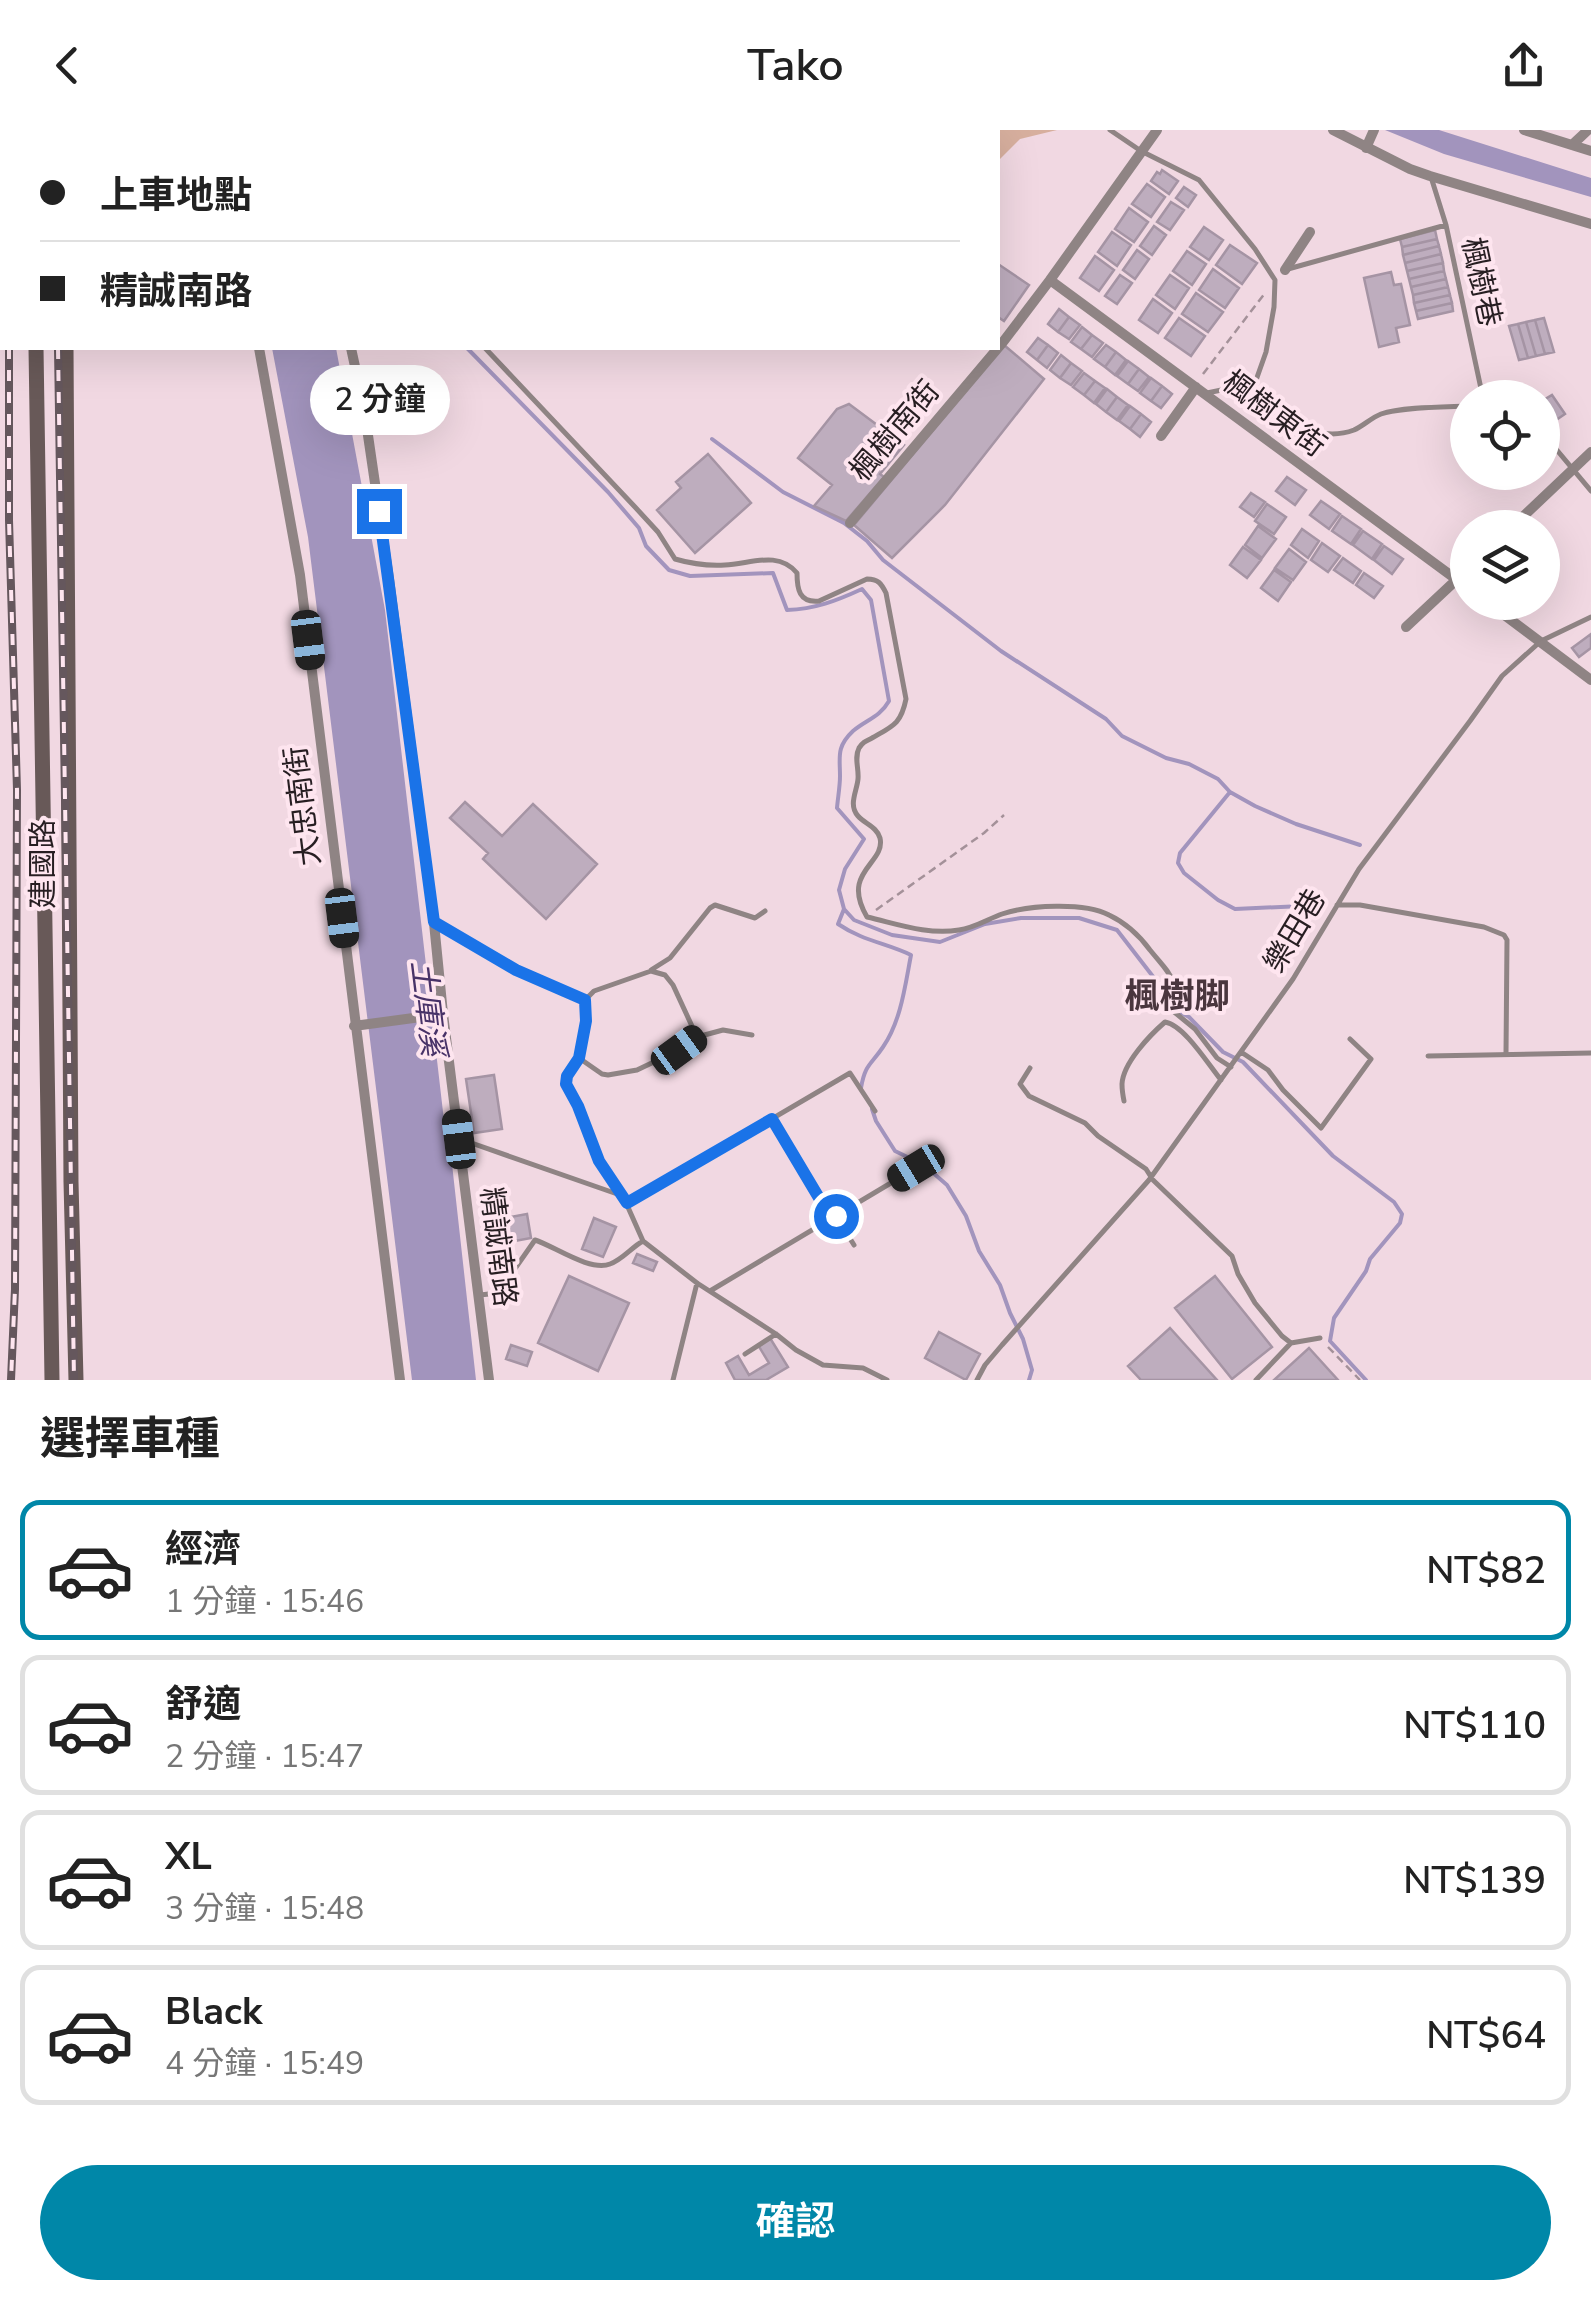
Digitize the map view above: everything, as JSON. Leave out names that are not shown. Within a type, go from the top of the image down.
[{"type":"main road","name":"建國路","points":[[36,350],[52,1380]]},
{"type":"main road","name":"建國路","points":[[66,350],[76,1380]]},
{"type":"street","name":"楓樹南街","points":[[1000,346],[1156,130]]},
{"type":"street","points":[[1333,130],[1430,176],[1591,224]]},
{"type":"street","points":[[1366,148],[1374,130]]},
{"type":"street","points":[[1524,130],[1591,151]]},
{"type":"street","points":[[1572,145],[1588,130]]},
{"type":"street","points":[[1285,270],[1310,232]]},
{"type":"street","name":"楓樹東街","points":[[1050,280],[1450,576]]},
{"type":"street","name":"大忠南街","points":[[259,350],[300,574],[360,1026],[360,1059],[400,1380]]},
{"type":"street","name":"精誠南路","points":[[350,350],[364,408],[386,560],[434,922],[439,1015],[489,1380]]},
{"type":"street","name":"楓樹南街","points":[[850,523],[996,350]]},
{"type":"street","points":[[1161,436],[1200,390]]},
{"type":"street","points":[[1530,510],[1591,452]]},
{"type":"street","points":[[1406,627],[1450,586]]},
{"type":"street","points":[[1511,620],[1591,680]]},
{"type":"street","points":[[360,1026],[439,1015]]},
{"type":"lane","points":[[1110,130],[1199,180],[1276,280],[1266,352],[1249,400]]},
{"type":"lane","name":"楓樹巷","points":[[1430,176],[1446,224],[1479,380]]},
{"type":"lane","points":[[1285,270],[1446,224]]},
{"type":"lane","points":[[487,350],[647,520],[675,559],[717,565],[763,559],[786,563],[797,573],[799,594],[811,602],[866,578],[881,583],[906,699],[897,723],[864,742],[856,760],[854,811],[874,828],[880,840],[880,847],[858,883],[860,905],[867,917],[939,932],[962,930],[1005,913],[1040,907],[1092,909],[1108,914],[1132,929],[1170,972],[1176,985],[1173,1011],[1230,1068]]},
{"type":"lane","points":[[1200,390],[1231,388],[1272,416],[1329,434],[1352,431],[1382,414],[1450,408]]},
{"type":"lane","points":[[1560,454],[1591,491]]},
{"type":"lane","name":"樂田巷","points":[[977,1380],[1002,1345],[1151,1177],[1293,979],[1359,869],[1502,676],[1541,642],[1591,617]]},
{"type":"lane","points":[[766,910],[755,918],[715,905],[670,958],[650,971],[594,991],[585,1000],[586,1021],[579,1058],[566,1084],[599,1161],[627,1203],[644,1241],[697,1283],[796,1350],[824,1365],[863,1368],[886,1380]]},
{"type":"lane","points":[[1337,905],[1360,905],[1484,926],[1504,935],[1506,1054]]},
{"type":"lane","points":[[434,922],[516,970],[585,1000]]},
{"type":"lane","points":[[650,971],[665,975],[673,985],[697,1037]]},
{"type":"lane","points":[[1124,1101],[1122,1082],[1126,1070],[1149,1036],[1165,1022],[1184,1034],[1222,1080]]},
{"type":"lane","points":[[579,1058],[602,1074],[638,1070],[697,1037],[722,1030],[752,1035]]},
{"type":"lane","points":[[1241,1052],[1268,1070],[1322,1128],[1371,1059],[1350,1038]]},
{"type":"lane","points":[[1428,1056],[1591,1052]]},
{"type":"lane","points":[[1030,1068],[1020,1084],[1029,1096],[1085,1123],[1146,1169],[1232,1256],[1255,1303],[1291,1343]]},
{"type":"lane","points":[[627,1203],[850,1073],[875,1111]]},
{"type":"lane","points":[[772,1119],[854,1245]]},
{"type":"lane","points":[[459,1139],[622,1196]]},
{"type":"lane","points":[[710,1292],[916,1168]]},
{"type":"lane","points":[[480,1295],[498,1294],[535,1240],[601,1265],[611,1264],[644,1241]]},
{"type":"lane","points":[[674,1380],[697,1283]]},
{"type":"lane","points":[[745,1354],[776,1334]]},
{"type":"lane","points":[[1256,1380],[1291,1343],[1320,1338]]},
{"type":"path","points":[[1200,390],[1205,370],[1276,280]]},
{"type":"path","points":[[867,917],[1004,815]]},
{"type":"path","points":[[1320,1338],[1360,1380]]},
{"type":"shaded area","points":[[1000,130],[1057,130],[1020,139],[1000,159]]},
{"type":"water","points":[[1385,130],[1439,130],[1591,178],[1591,197],[1444,154]]},
{"type":"water","name":"土庫溪","points":[[272,350],[336,350],[385,610],[476,1380],[412,1380],[308,537]]},
{"type":"building","points":[[1162,170],[1178,181],[1169,194],[1151,181]]},
{"type":"building","points":[[1147,184],[1165,197],[1151,217],[1132,204]]},
{"type":"building","points":[[1184,187],[1196,195],[1188,207],[1176,198]]},
{"type":"building","points":[[1171,202],[1184,210],[1170,230],[1157,222]]},
{"type":"building","points":[[1129,208],[1148,222],[1134,242],[1115,229]]},
{"type":"building","points":[[1154,226],[1166,235],[1152,255],[1140,246]]},
{"type":"building","points":[[1204,227],[1223,240],[1209,260],[1190,247]]},
{"type":"building","points":[[1435,230],[1437,239],[1402,247],[1400,239]]},
{"type":"building","points":[[1112,232],[1131,245],[1117,266],[1098,252]]},
{"type":"building","points":[[1437,239],[1439,246],[1403,255],[1402,247]]},
{"type":"building","points":[[1230,245],[1257,263],[1242,284],[1216,265]]},
{"type":"building","points":[[1439,246],[1441,254],[1405,263],[1403,255]]},
{"type":"building","points":[[1137,250],[1149,259],[1135,279],[1123,270]]},
{"type":"building","points":[[1187,251],[1206,264],[1192,285],[1173,271]]},
{"type":"building","points":[[1441,254],[1443,263],[1407,271],[1405,263]]},
{"type":"building","points":[[1095,256],[1114,270],[1099,291],[1080,278]]},
{"type":"building","points":[[1443,263],[1444,271],[1409,279],[1407,271]]},
{"type":"building","points":[[1000,265],[1029,285],[1004,321],[1000,318]]},
{"type":"building","points":[[1213,269],[1239,288],[1225,308],[1199,290]]},
{"type":"building","points":[[1444,271],[1446,279],[1411,287],[1409,279]]},
{"type":"building","points":[[1391,272],[1394,285],[1401,284],[1410,325],[1396,328],[1399,342],[1379,347],[1364,278]]},
{"type":"building","points":[[1120,275],[1132,283],[1117,304],[1105,296]]},
{"type":"building","points":[[1170,275],[1189,288],[1175,309],[1156,295]]},
{"type":"building","points":[[1446,279],[1448,287],[1413,295],[1411,287]]},
{"type":"building","points":[[1448,287],[1450,295],[1414,303],[1413,295]]},
{"type":"building","points":[[1196,293],[1223,312],[1208,332],[1182,314]]},
{"type":"building","points":[[1450,295],[1452,303],[1416,311],[1414,303]]},
{"type":"building","points":[[1153,299],[1172,313],[1158,333],[1139,320]]},
{"type":"building","points":[[1452,303],[1453,311],[1418,319],[1416,311]]},
{"type":"building","points":[[1059,309],[1069,317],[1058,332],[1048,324]]},
{"type":"building","points":[[1069,317],[1080,325],[1069,339],[1058,332]]},
{"type":"building","points":[[1179,318],[1205,336],[1191,356],[1165,338]]},
{"type":"building","points":[[1544,318],[1554,352],[1545,354],[1535,320]]},
{"type":"building","points":[[1535,320],[1545,354],[1536,356],[1526,322]]},
{"type":"building","points":[[1526,322],[1536,356],[1528,358],[1518,324]]},
{"type":"building","points":[[1518,324],[1528,358],[1519,360],[1509,326]]},
{"type":"building","points":[[1082,327],[1092,335],[1081,349],[1071,342]]},
{"type":"building","points":[[1092,335],[1103,343],[1092,357],[1081,349]]},
{"type":"building","points":[[1038,338],[1048,345],[1037,360],[1027,352]]},
{"type":"building","points":[[1004,345],[1044,379],[945,505],[892,558],[854,525]]},
{"type":"building","points":[[1048,345],[1058,353],[1047,368],[1037,360]]},
{"type":"building","points":[[1106,345],[1116,352],[1105,367],[1094,359]]},
{"type":"building","points":[[1116,352],[1126,360],[1115,375],[1105,367]]},
{"type":"building","points":[[1061,355],[1071,363],[1060,378],[1050,370]]},
{"type":"building","points":[[1128,361],[1139,369],[1128,384],[1117,376]]},
{"type":"building","points":[[1071,363],[1082,371],[1071,385],[1060,378]]},
{"type":"building","points":[[1139,369],[1149,377],[1138,391],[1128,384]]},
{"type":"building","points":[[1084,373],[1095,381],[1084,395],[1073,387]]},
{"type":"building","points":[[1151,378],[1162,386],[1151,401],[1140,393]]},
{"type":"building","points":[[1095,381],[1105,388],[1094,403],[1084,395]]},
{"type":"building","points":[[1162,386],[1172,394],[1161,408],[1151,401]]},
{"type":"building","points":[[1107,389],[1117,397],[1106,412],[1096,404]]},
{"type":"building","points":[[1117,397],[1128,405],[1117,420],[1106,412]]},
{"type":"building","points":[[849,404],[904,445],[880,474],[884,477],[846,521],[814,506],[832,485],[798,458],[837,409]]},
{"type":"building","points":[[1130,406],[1141,414],[1130,429],[1119,421]]},
{"type":"building","points":[[1141,414],[1151,422],[1140,437],[1130,429]]},
{"type":"building","points":[[708,454],[751,503],[695,553],[657,510],[681,488],[676,482]]},
{"type":"building","points":[[1287,477],[1306,490],[1295,505],[1276,491]]},
{"type":"building","points":[[1251,493],[1265,502],[1254,517],[1240,507]]},
{"type":"building","points":[[1321,501],[1340,514],[1329,529],[1310,515]]},
{"type":"building","points":[[1267,504],[1286,517],[1274,534],[1255,521]]},
{"type":"building","points":[[1342,516],[1361,529],[1351,544],[1332,531]]},
{"type":"building","points":[[1258,526],[1276,539],[1262,558],[1245,545]]},
{"type":"building","points":[[1302,529],[1319,541],[1308,558],[1291,545]]},
{"type":"building","points":[[1363,531],[1382,544],[1372,559],[1353,545]]},
{"type":"building","points":[[1322,543],[1340,556],[1328,572],[1311,560]]},
{"type":"building","points":[[1384,546],[1403,559],[1392,574],[1374,560]]},
{"type":"building","points":[[1243,547],[1261,560],[1247,578],[1230,565]]},
{"type":"building","points":[[1289,549],[1306,562],[1293,580],[1275,568]]},
{"type":"building","points":[[1343,558],[1361,571],[1353,583],[1334,570]]},
{"type":"building","points":[[1274,570],[1291,582],[1278,601],[1261,588]]},
{"type":"building","points":[[1364,573],[1383,586],[1374,598],[1356,585]]},
{"type":"building","points":[[1591,634],[1591,648],[1579,657],[1572,648]]},
{"type":"building","points":[[465,802],[502,836],[533,804],[597,864],[546,919],[483,859],[488,853],[450,818]]},
{"type":"building","points":[[494,1075],[502,1129],[474,1133],[466,1079]]},
{"type":"building","points":[[527,1214],[531,1238],[498,1244],[494,1220]]},
{"type":"building","points":[[594,1218],[616,1227],[603,1257],[582,1249]]},
{"type":"building","points":[[637,1254],[657,1262],[653,1271],[633,1263]]},
{"type":"building","points":[[569,1276],[629,1303],[598,1371],[538,1343]]},
{"type":"building","points":[[1215,1276],[1272,1347],[1232,1379],[1175,1308]]},
{"type":"building","points":[[1170,1328],[1217,1380],[1141,1380],[1128,1366]]},
{"type":"building","points":[[939,1332],[980,1354],[966,1380],[925,1358]]},
{"type":"building","points":[[770,1338],[788,1367],[766,1380],[735,1380],[726,1363],[738,1356],[749,1375],[769,1363],[758,1345]]},
{"type":"building","points":[[511,1345],[532,1352],[527,1366],[506,1359]]},
{"type":"building","points":[[1309,1348],[1338,1380],[1274,1380]]},
{"type":"waterway","points":[[469,350],[608,492],[639,528],[646,546],[669,570],[690,576],[773,573],[787,610],[825,604],[862,589],[871,600],[889,701],[877,715],[853,731],[840,752],[837,808],[864,839],[845,869],[839,890],[844,909],[854,920],[892,935],[940,942],[985,924],[1021,918],[1079,918],[1117,930],[1158,983],[1165,1004],[1189,1017],[1223,1052],[1243,1062],[1333,1156],[1394,1202],[1402,1214],[1400,1223],[1370,1259],[1334,1318],[1330,1341],[1366,1380]]},
{"type":"waterway","points":[[712,439],[783,492],[844,523],[883,560],[1001,651],[1106,719],[1122,736],[1218,779],[1230,792],[1255,806],[1360,845]]},
{"type":"waterway","points":[[1230,792],[1180,853],[1178,863],[1184,873],[1235,909],[1321,909]]},
{"type":"waterway","points":[[844,909],[838,924],[911,955],[894,1026],[867,1069],[861,1088]]},
{"type":"waterway","points":[[872,1109],[895,1151],[924,1165],[947,1185],[966,1216],[1023,1339],[1032,1370],[1029,1380]]},
{"type":"railway","points":[[9,350],[9,520],[17,790],[15,1289],[11,1380]]},
{"type":"railway","points":[[58,350],[74,1380]]},
{"type":"district","name":"楓樹脚","points":[[1177,996]]},
{"type":"route","points":[[379,511],[434,922],[516,970],[585,1000],[586,1021],[579,1058],[566,1084],[599,1161],[627,1203],[772,1119],[831,1218],[836,1216]]}]
